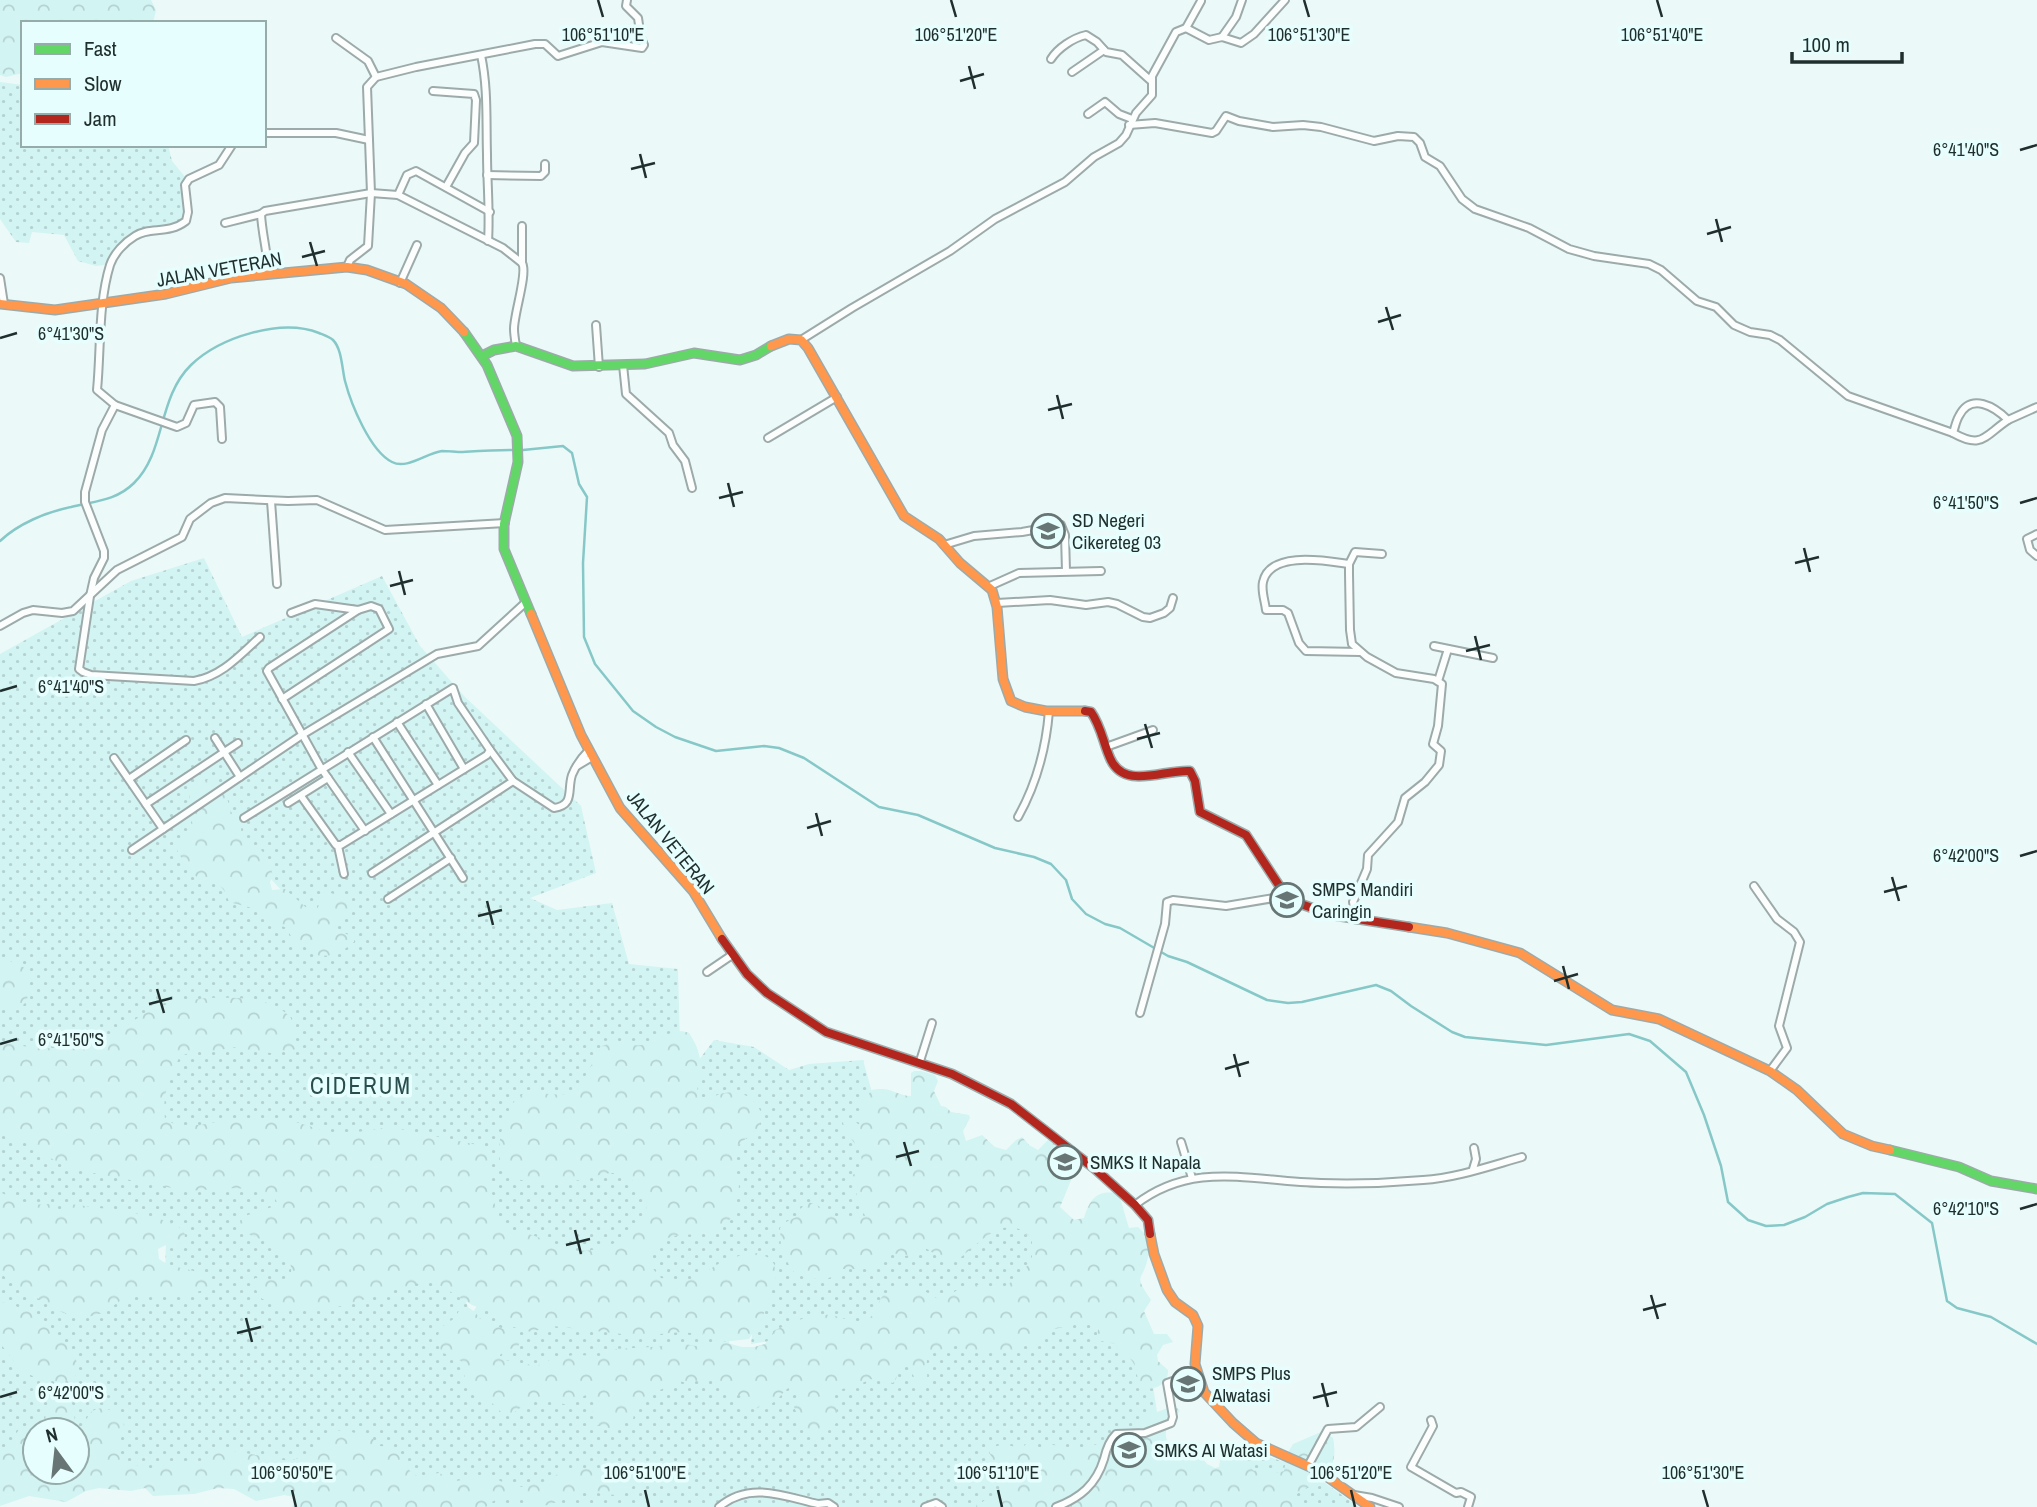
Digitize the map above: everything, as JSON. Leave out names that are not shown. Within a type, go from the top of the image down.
[{"type":"street","points":[[346,267],[350,260],[368,246],[371,193],[367,86],[376,77],[542,44],[558,56],[602,42],[642,48],[644,45],[640,38],[638,19],[626,6],[627,0]]},
{"type":"street","points":[[1222,37],[1236,17],[1242,0]]},
{"type":"street","points":[[482,356],[494,350],[516,346],[573,366],[645,364],[694,354],[740,360],[756,355],[781,341],[802,340],[950,251],[988,223],[1072,178],[1094,157],[1119,143],[1130,122],[1152,95],[1150,80],[1172,37],[1180,29],[1186,28],[1205,39],[1222,37],[1241,43],[1285,0]]},
{"type":"street","points":[[1186,28],[1201,1]]},
{"type":"street","points":[[1051,59],[1083,36],[1090,36],[1104,50],[1122,55],[1150,80]]},
{"type":"street","points":[[336,38],[369,61],[376,77]]},
{"type":"street","points":[[1072,72],[1104,50]]},
{"type":"street","points":[[481,55],[486,84],[490,212],[488,241]]},
{"type":"street","points":[[433,92],[470,93],[474,94],[476,100],[474,142],[446,187]]},
{"type":"street","points":[[1088,114],[1105,102],[1130,122],[1155,123],[1212,133],[1226,116],[1273,127],[1303,125],[1321,128],[1374,141],[1398,136],[1414,137],[1420,143],[1425,157],[1440,166],[1462,199],[1475,209],[1529,228],[1569,249],[1594,256],[1649,264],[1661,270],[1697,301],[1716,307],[1734,325],[1780,340],[1848,396],[1973,442],[2008,420],[2037,407]]},
{"type":"street","points":[[266,132],[336,133],[369,140]]},
{"type":"street","points":[[222,439],[220,407],[215,402],[194,405],[186,423],[177,427],[115,405],[97,390],[103,302],[110,264],[120,249],[138,233],[172,230],[186,221],[188,212],[185,185],[189,179],[219,165],[231,147]]},
{"type":"street","points":[[487,175],[541,176],[545,172],[544,164]]},
{"type":"street","points":[[398,195],[407,175],[420,172],[490,212]]},
{"type":"street","points":[[225,223],[261,215],[271,209],[371,193],[398,195],[503,248],[522,262]]},
{"type":"street","points":[[261,215],[268,256],[268,274]]},
{"type":"street","points":[[516,346],[514,329],[525,273],[522,262],[522,226]]},
{"type":"street","points":[[400,283],[417,246]]},
{"type":"street","name":"JALAN VETERAN","points":[[2,304],[49,310],[166,294],[230,278],[346,267],[373,271],[400,283],[454,320],[482,356],[514,428],[519,448],[505,523],[504,549],[591,754],[625,815],[690,886],[732,955],[766,993],[816,1027],[952,1073],[1025,1113],[1135,1205],[1148,1220],[1154,1254],[1167,1290],[1175,1302],[1193,1315],[1198,1326],[1194,1350],[1196,1373]]},
{"type":"street","points":[[0,278],[2,304]]},
{"type":"street","points":[[596,325],[599,367]]},
{"type":"street","points":[[802,340],[904,516],[934,535],[960,563],[990,586],[997,603],[1002,667],[1008,697],[1016,705],[1049,711],[1091,712],[1100,724],[1115,766],[1124,774],[1149,777],[1181,770],[1190,771],[1194,775],[1200,812],[1246,835],[1286,896],[1316,910],[1356,920],[1447,933],[1507,948],[1536,961],[1612,1010],[1658,1018],[1770,1071],[1797,1090],[1829,1124],[1843,1134],[1889,1151],[1959,1167],[1992,1181],[2037,1189]]},
{"type":"street","points":[[623,365],[626,394],[669,433],[685,461],[692,488]]},
{"type":"street","points":[[768,439],[836,397]]},
{"type":"street","points":[[1953,433],[1962,411],[1975,404],[1989,404],[2008,420]]},
{"type":"street","points":[[115,405],[102,430],[85,492],[85,502],[104,551],[104,558],[94,578],[79,669],[91,674],[194,681],[217,675],[260,637]]},
{"type":"street","points":[[0,626],[33,610],[70,613],[117,569],[181,537],[190,519],[218,499],[317,500],[385,530],[505,523]]},
{"type":"street","points":[[271,500],[277,584]]},
{"type":"street","points":[[943,545],[974,536],[1022,533],[1061,525],[1065,535],[1066,571]]},
{"type":"street","points":[[2037,534],[2027,539],[2030,550],[2037,556]]},
{"type":"street","points":[[1356,920],[1353,902],[1367,869],[1368,855],[1398,822],[1405,798],[1425,782],[1441,761],[1441,751],[1433,744],[1442,684],[1396,673],[1360,652],[1350,638],[1349,564],[1353,554],[1359,551],[1382,554]]},
{"type":"street","points":[[1349,564],[1311,559],[1293,561],[1268,573],[1263,580],[1263,590],[1266,610],[1283,610],[1288,613],[1299,643],[1306,651],[1360,652]]},
{"type":"street","points":[[990,586],[1019,573],[1101,571]]},
{"type":"street","points":[[997,603],[1050,600],[1086,605],[1108,602],[1150,618],[1170,608],[1173,598]]},
{"type":"street","points":[[132,850],[302,735],[441,651],[478,646],[525,603]]},
{"type":"street","points":[[291,613],[315,604],[358,610]]},
{"type":"street","points":[[282,699],[388,632],[389,626],[379,610],[371,606],[358,610],[269,668],[268,675],[321,768],[365,831]]},
{"type":"street","points":[[1434,646],[1493,658]]},
{"type":"street","points":[[1438,681],[1448,649]]},
{"type":"street","points":[[244,818],[453,688],[458,703],[513,781],[548,805],[563,806],[569,799],[572,775],[577,766],[591,754]]},
{"type":"street","points":[[426,704],[464,769]]},
{"type":"street","points":[[1018,817],[1031,791],[1045,751],[1049,711]]},
{"type":"street","points":[[397,722],[438,785]]},
{"type":"street","points":[[1106,747],[1153,730]]},
{"type":"street","points":[[373,737],[463,878]]},
{"type":"street","points":[[215,738],[240,777]]},
{"type":"street","points":[[129,779],[186,740]]},
{"type":"street","points":[[146,804],[239,743]]},
{"type":"street","points":[[338,846],[487,755],[490,750]]},
{"type":"street","points":[[348,751],[391,814]]},
{"type":"street","points":[[114,758],[163,829]]},
{"type":"street","points":[[288,803],[328,778]]},
{"type":"street","points":[[372,873],[513,781]]},
{"type":"street","points":[[301,796],[338,846],[344,874]]},
{"type":"street","points":[[388,900],[451,858]]},
{"type":"street","points":[[1754,886],[1777,919],[1794,932],[1800,942],[1779,1026],[1787,1048],[1770,1071]]},
{"type":"street","points":[[1140,1013],[1165,924],[1167,902],[1173,900],[1226,906],[1286,896]]},
{"type":"street","points":[[707,972],[732,955]]},
{"type":"street","points":[[920,1061],[932,1023]]},
{"type":"street","points":[[1181,1142],[1192,1178]]},
{"type":"street","points":[[1473,1169],[1476,1160],[1475,1148]]},
{"type":"street","points":[[1135,1205],[1160,1190],[1192,1178],[1223,1175],[1348,1183],[1425,1180],[1522,1157]]},
{"type":"street","points":[[1056,1507],[1086,1491],[1096,1479],[1106,1450],[1116,1434],[1145,1433],[1171,1423],[1173,1417],[1167,1382],[1196,1373],[1204,1392],[1243,1433],[1256,1443],[1308,1466],[1370,1507]]},
{"type":"street","points":[[1308,1466],[1328,1429],[1359,1426],[1380,1407]]},
{"type":"street","points":[[1431,1420],[1433,1426],[1411,1467],[1457,1493],[1471,1497],[1468,1507]]},
{"type":"street","points":[[719,1507],[743,1493],[756,1491],[818,1504],[828,1503],[834,1507]]},
{"type":"street","points":[[1352,1494],[1399,1507]]},
{"type":"street","points":[[925,1507],[936,1503],[942,1507]]},
{"type":"green space","points":[[0,0],[151,0],[156,10],[153,21],[21,21],[21,73],[6,77],[0,75]]},
{"type":"green space","points":[[0,82],[21,85],[21,147],[168,147],[172,161],[186,178],[189,211],[180,225],[138,232],[104,265],[96,266],[78,261],[64,235],[32,232],[29,243],[16,242],[0,219]]},
{"type":"green space","points":[[204,558],[242,637],[382,576],[420,646],[465,697],[581,806],[596,873],[530,898],[557,910],[612,903],[629,964],[678,969],[680,1045],[634,1157],[660,1216],[613,1257],[564,1262],[167,1145],[84,1056],[0,1054],[0,654],[131,581]],"holes":[[[231,836],[295,905],[202,850]]]},
{"type":"green space","points":[[208,780],[223,789],[231,812],[242,823],[243,838],[260,849],[267,858],[273,876],[270,882],[272,890],[285,889],[310,911],[318,908],[320,898],[331,893],[343,898],[349,905],[350,916],[329,927],[331,930],[354,936],[354,942],[337,955],[319,956],[313,950],[294,943],[287,928],[271,922],[252,908],[229,902],[223,889],[202,881],[191,871],[177,850],[179,843],[193,830],[189,795],[193,785]]},
{"type":"green space","points":[[0,957],[30,972],[27,1001],[20,1008],[0,1005]]},
{"type":"green space","points":[[207,998],[252,999],[273,1005],[291,1018],[298,1049],[271,1053],[232,1047],[217,1051],[196,1051],[180,1056],[167,1086],[165,1119],[176,1125],[200,1125],[232,1119],[286,1119],[338,1135],[390,1127],[478,1145],[484,1148],[489,1158],[492,1191],[501,1225],[567,1249],[582,1251],[604,1247],[627,1237],[636,1229],[643,1221],[646,1211],[643,1196],[634,1183],[622,1174],[550,1182],[525,1181],[511,1177],[504,1171],[499,1149],[500,1136],[508,1112],[514,1102],[525,1094],[562,1094],[577,1091],[602,1046],[614,1043],[641,1045],[670,1033],[689,1033],[700,1056],[697,1090],[699,1101],[704,1103],[721,1094],[738,1093],[753,1101],[763,1118],[758,1128],[734,1149],[733,1160],[739,1186],[734,1215],[715,1230],[671,1237],[658,1243],[649,1252],[653,1269],[661,1278],[682,1282],[699,1276],[723,1261],[759,1253],[774,1264],[776,1276],[762,1319],[749,1339],[722,1342],[701,1334],[681,1332],[639,1336],[553,1326],[531,1332],[510,1326],[493,1313],[472,1305],[433,1281],[417,1283],[331,1308],[296,1310],[259,1297],[255,1278],[286,1278],[291,1272],[290,1264],[281,1251],[242,1232],[238,1223],[245,1216],[278,1205],[275,1198],[253,1189],[188,1191],[93,1173],[58,1163],[28,1143],[0,1134],[0,1042],[42,1048],[86,1045],[112,1035],[159,1007]]},
{"type":"green space","points":[[714,1040],[754,1047],[789,1070],[809,1064],[863,1060],[877,1110],[980,1224],[1034,1219],[1049,1251],[1013,1295],[882,1324],[751,1344],[757,1290],[661,1288],[642,1253],[695,1116],[686,1077]]},
{"type":"green space","points":[[914,1071],[935,1075],[938,1081],[934,1091],[941,1106],[951,1112],[969,1115],[963,1131],[966,1141],[982,1135],[995,1147],[1006,1150],[1022,1137],[1038,1150],[1048,1140],[1058,1144],[1064,1163],[1074,1173],[1060,1207],[1074,1220],[1084,1218],[1088,1206],[1098,1195],[1115,1193],[1120,1198],[1129,1228],[1138,1227],[1145,1234],[1148,1248],[1148,1257],[1140,1281],[1151,1300],[1144,1311],[1154,1334],[1167,1334],[1173,1342],[1163,1345],[1157,1355],[1158,1361],[1168,1370],[1166,1380],[1162,1384],[1149,1389],[1139,1386],[1132,1361],[1119,1353],[1116,1344],[1101,1341],[1097,1334],[1099,1326],[1090,1322],[1054,1329],[1035,1346],[1025,1346],[1003,1353],[971,1353],[958,1343],[928,1355],[927,1381],[926,1385],[921,1387],[916,1383],[910,1366],[905,1364],[899,1368],[893,1383],[870,1379],[838,1391],[827,1396],[837,1405],[837,1422],[829,1430],[810,1437],[794,1406],[798,1393],[792,1386],[772,1403],[768,1405],[764,1402],[758,1408],[745,1410],[740,1406],[742,1396],[727,1393],[718,1382],[708,1376],[689,1384],[680,1381],[642,1398],[637,1402],[633,1419],[613,1429],[592,1424],[596,1395],[591,1392],[568,1405],[533,1397],[517,1411],[503,1414],[489,1400],[476,1397],[468,1391],[461,1361],[441,1352],[438,1336],[440,1328],[455,1318],[461,1307],[468,1307],[479,1318],[510,1332],[520,1341],[518,1347],[506,1350],[500,1355],[500,1359],[537,1366],[554,1358],[575,1355],[602,1356],[616,1349],[668,1346],[675,1342],[695,1346],[727,1343],[754,1347],[765,1344],[774,1333],[755,1340],[811,1316],[833,1316],[862,1324],[873,1315],[883,1296],[897,1289],[919,1290],[937,1299],[962,1287],[972,1288],[977,1285],[999,1288],[1008,1285],[1030,1263],[1032,1257],[1032,1239],[1022,1230],[1011,1227],[991,1234],[953,1263],[925,1248],[906,1256],[893,1253],[884,1255],[870,1269],[843,1269],[832,1277],[821,1280],[797,1275],[781,1249],[780,1228],[798,1216],[798,1211],[808,1202],[849,1221],[865,1216],[850,1177],[864,1167],[859,1150],[845,1130],[843,1115],[860,1125],[863,1101],[872,1090],[884,1089],[911,1096],[911,1073]]},
{"type":"green space","points":[[0,1126],[265,1177],[424,1273],[462,1291],[471,1315],[481,1300],[728,1336],[731,1352],[496,1383],[955,1337],[1105,1314],[1151,1373],[1162,1445],[1008,1507],[447,1507],[91,1470],[91,1416],[21,1416],[21,1473],[0,1475],[0,1237],[165,1287],[166,1235],[0,1203]]},
{"type":"green space","points":[[0,1192],[26,1205],[51,1204],[54,1210],[61,1212],[71,1204],[161,1219],[184,1231],[185,1236],[179,1245],[166,1245],[158,1249],[159,1259],[203,1274],[216,1285],[213,1289],[163,1297],[150,1294],[137,1296],[120,1301],[103,1313],[80,1319],[59,1311],[25,1293],[0,1273]]},
{"type":"green space","points":[[0,1301],[30,1311],[59,1336],[74,1355],[78,1365],[74,1380],[46,1380],[22,1370],[0,1341]]},
{"type":"green space","points":[[56,1402],[69,1402],[74,1406],[74,1416],[45,1416],[45,1408]]},
{"type":"green space","points":[[104,1408],[121,1417],[124,1428],[119,1448],[120,1457],[145,1469],[147,1473],[164,1465],[200,1463],[211,1453],[223,1449],[289,1461],[305,1456],[328,1434],[341,1430],[370,1436],[380,1446],[393,1447],[410,1471],[417,1476],[439,1473],[456,1481],[486,1476],[511,1487],[521,1487],[547,1481],[564,1470],[581,1468],[616,1472],[629,1478],[634,1485],[615,1495],[583,1493],[541,1506],[510,1498],[495,1500],[486,1507],[292,1507],[296,1499],[294,1497],[284,1495],[256,1501],[234,1489],[218,1488],[194,1494],[153,1496],[145,1488],[131,1491],[99,1488],[86,1491],[66,1502],[29,1496],[0,1506],[0,1454],[6,1452],[21,1428],[21,1486],[91,1486],[91,1416],[88,1416],[96,1409]]},
{"type":"green space","points":[[1168,1408],[1177,1408],[1180,1411],[1167,1429],[1168,1442],[1191,1444],[1207,1464],[1215,1468],[1219,1467],[1222,1449],[1230,1446],[1254,1471],[1284,1471],[1287,1454],[1293,1444],[1321,1432],[1333,1438],[1334,1451],[1330,1470],[1322,1480],[1296,1495],[1296,1500],[1306,1507],[976,1507],[978,1501],[980,1504],[999,1495],[1006,1477],[1004,1467],[991,1456],[989,1450],[993,1447],[1005,1445],[1021,1449],[1032,1442],[1038,1450],[1049,1444],[1083,1449],[1132,1432],[1146,1416]]},
{"type":"green space","points":[[1248,1444],[1263,1455],[1305,1469],[1359,1507],[1089,1507],[1225,1503],[1236,1455]]},
{"type":"waterway","points":[[0,541],[15,529],[42,515],[104,500],[127,489],[152,456],[172,393],[191,365],[218,346],[269,329],[304,329],[333,340],[340,354],[348,391],[362,426],[376,448],[392,462],[410,463],[442,451],[516,450]]},
{"type":"waterway","points":[[523,450],[563,446],[572,453],[579,484],[587,497],[583,563],[584,637],[595,664],[633,711],[656,727],[675,737],[716,751],[764,746],[779,748],[804,758],[879,807],[918,815],[995,848],[1051,864],[1066,880],[1072,899],[1086,914],[1120,928],[1168,956],[1187,962],[1267,1000],[1302,1002],[1376,985],[1391,991],[1452,1032],[1465,1037],[1546,1045],[1629,1034],[1650,1041],[1686,1072],[1721,1166],[1728,1202],[1748,1220],[1766,1226],[1784,1225],[1848,1197],[1863,1193],[1895,1194],[1932,1223],[1947,1301],[1957,1308],[1991,1317],[2037,1344]]},
{"type":"traffic: fast","points":[[464,332],[487,365],[517,436],[518,462],[504,524],[504,549],[531,614]]},
{"type":"traffic: fast","points":[[482,356],[494,350],[516,346],[573,366],[645,364],[694,353],[740,360],[771,346]]},
{"type":"traffic: fast","points":[[1890,1150],[1959,1167],[1991,1181],[2037,1189]]},
{"type":"traffic: slow","points":[[0,304],[55,310],[166,294],[231,278],[347,267],[367,270],[406,284],[441,308],[464,332]]},
{"type":"traffic: slow","points":[[771,346],[789,339],[801,340],[904,516],[939,539],[960,563],[992,590],[997,607],[1003,679],[1011,701],[1046,711],[1085,711]]},
{"type":"traffic: slow","points":[[531,614],[581,735],[620,808],[693,891],[722,939]]},
{"type":"traffic: slow","points":[[1409,927],[1447,933],[1520,953],[1612,1010],[1659,1019],[1770,1071],[1797,1090],[1843,1134],[1890,1150]]},
{"type":"traffic: slow","points":[[1150,1234],[1167,1290],[1175,1302],[1193,1315],[1198,1326],[1195,1364],[1204,1392],[1256,1443],[1319,1471],[1370,1507]]},
{"type":"traffic: jam","points":[[1085,711],[1091,712],[1100,728],[1110,758],[1116,768],[1125,774],[1146,776],[1190,771],[1195,781],[1200,812],[1246,835],[1286,896],[1332,915],[1409,927]]},
{"type":"traffic: jam","points":[[722,939],[747,974],[767,993],[826,1032],[952,1074],[1011,1104],[1095,1169],[1135,1205],[1148,1220],[1150,1234]]},
{"type":"place","name":"SD Negeri Cikereteg 03","points":[[1048,531]]},
{"type":"place","name":"SMPS Mandiri Caringin","points":[[1287,900]]},
{"type":"place","name":"SMKS It Napala","points":[[1065,1162]]},
{"type":"place","name":"SMPS Plus Alwatasi","points":[[1188,1384]]},
{"type":"place","name":"SMKS Al Watasi","points":[[1129,1450]]},
{"type":"district","name":"CIDERUM","points":[[361,1086]]}]
